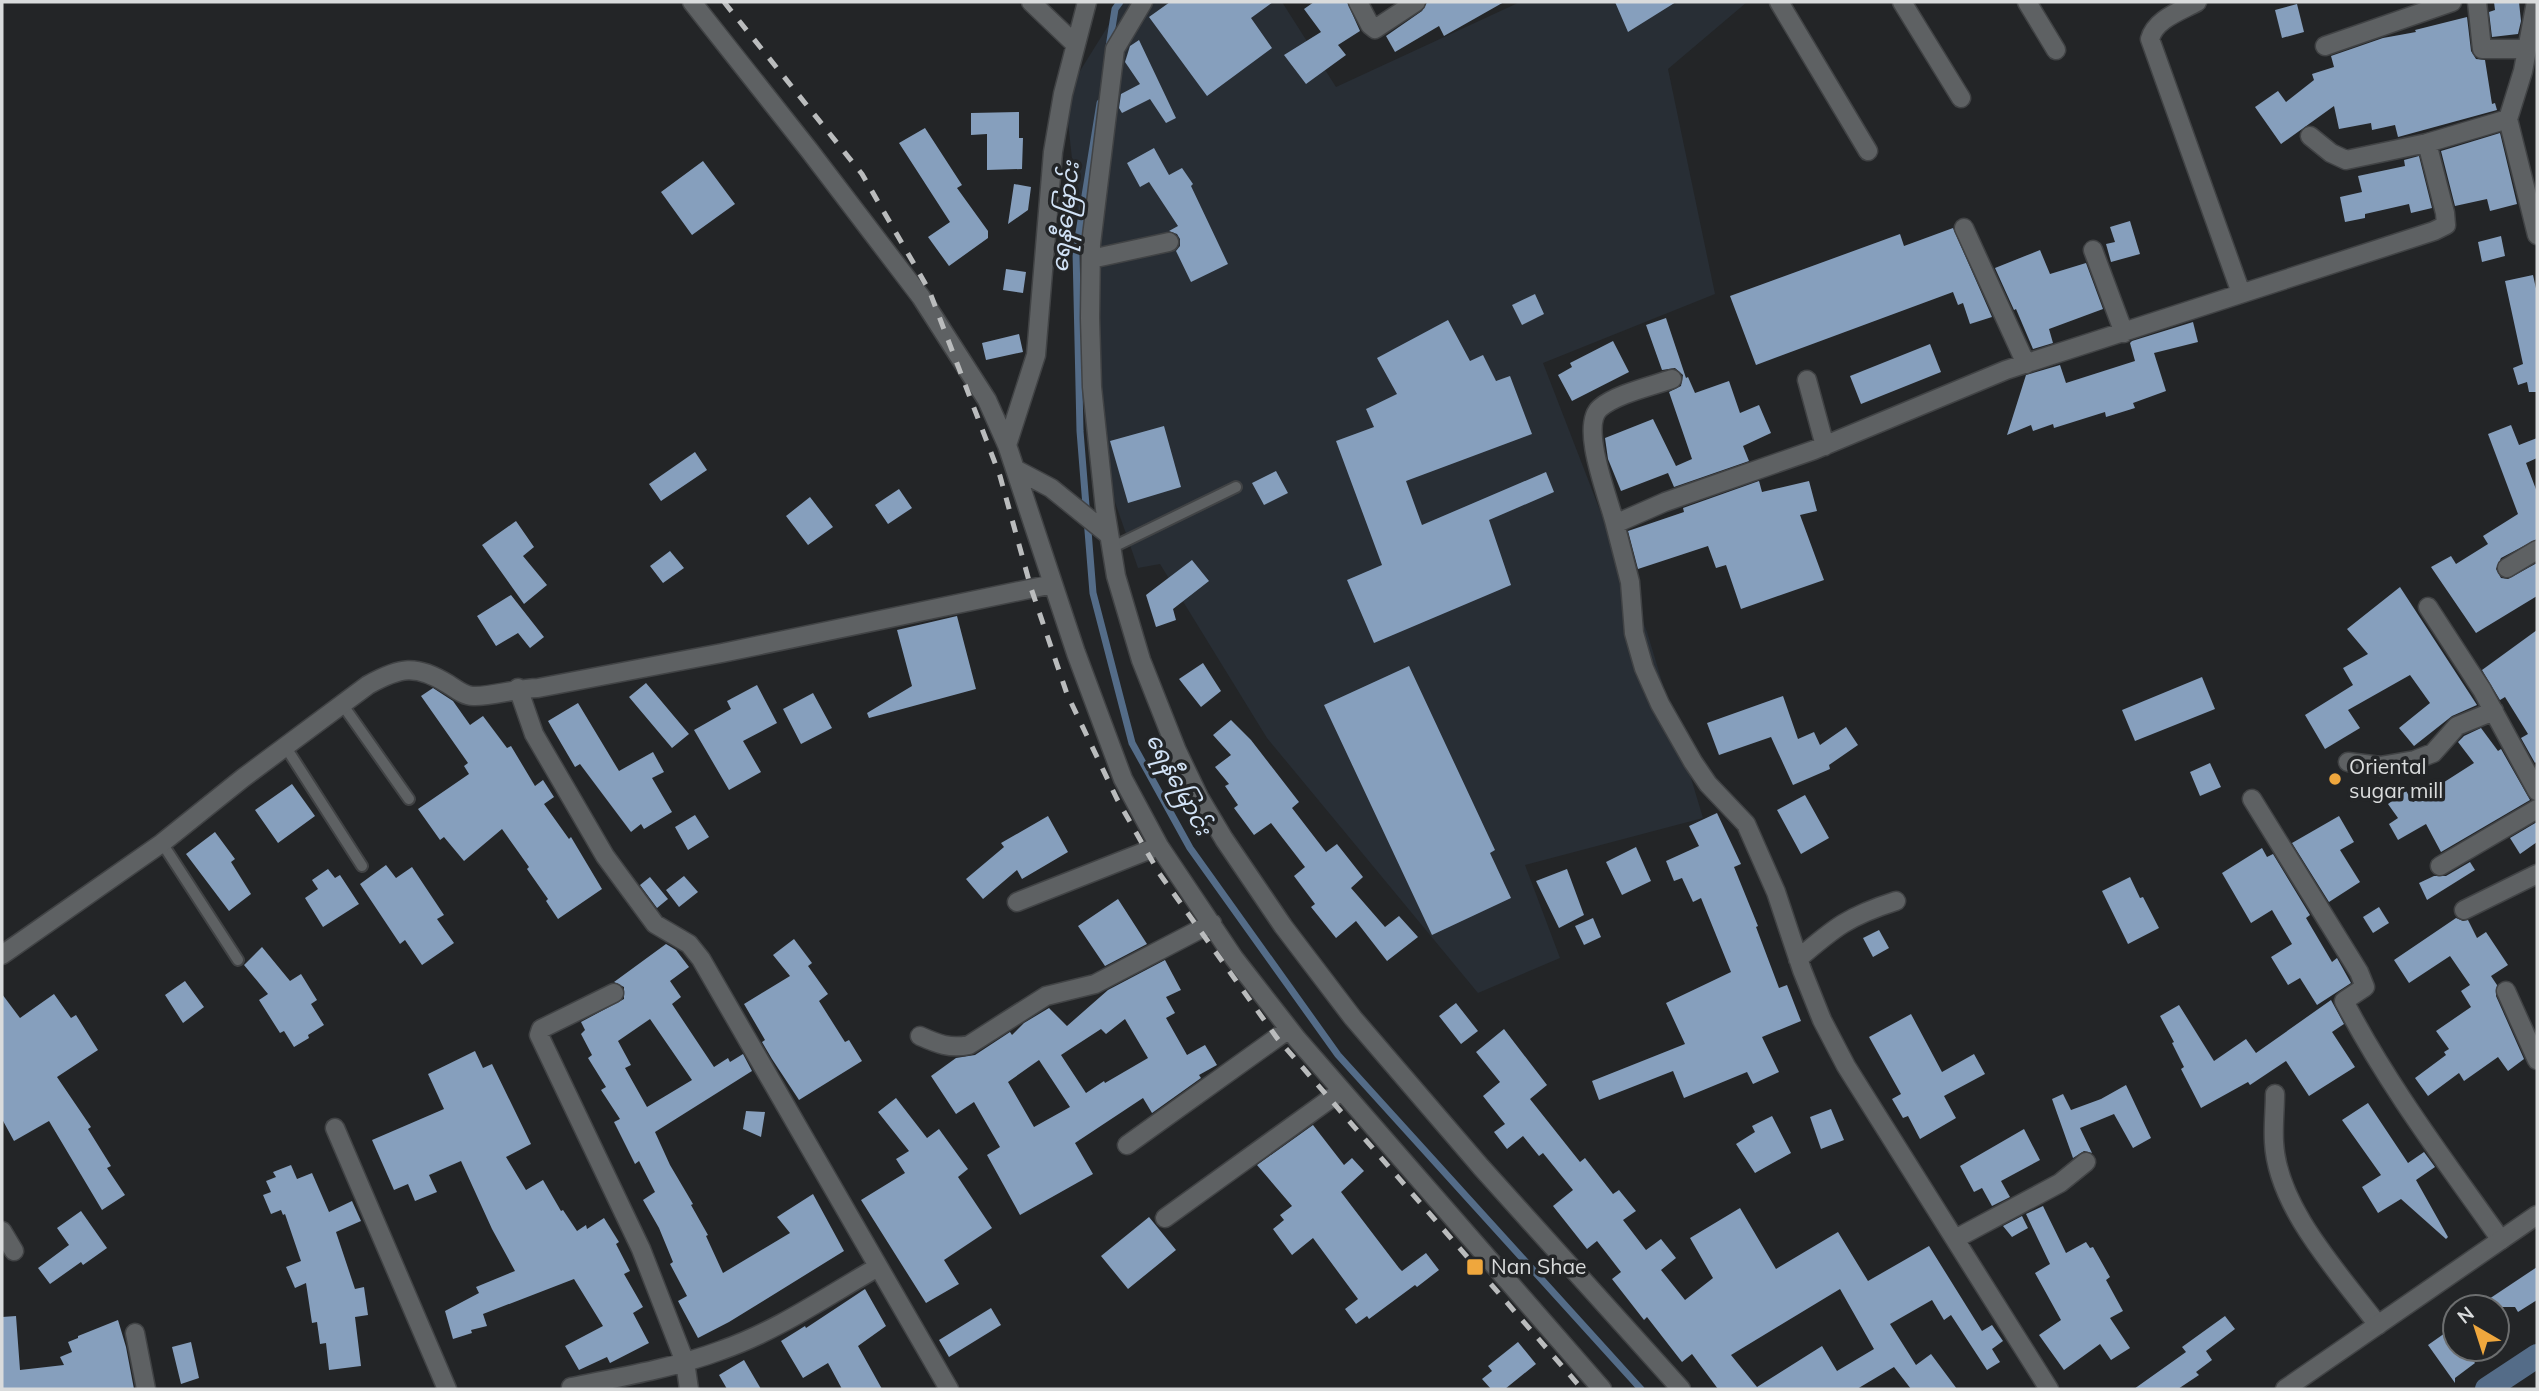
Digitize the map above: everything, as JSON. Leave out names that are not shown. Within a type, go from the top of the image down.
[{"type":"street","points":[[692,2],[921,297],[981,389],[1019,471],[1076,653],[1124,779],[1159,846],[1234,958],[1289,1029],[1602,1389]]},
{"type":"street","points":[[1031,2],[1075,44]]},
{"type":"street","points":[[1007,445],[1035,355],[1053,152],[1063,94],[1087,2]]},
{"type":"street","points":[[1143,2],[1115,49],[1091,259],[1092,387],[1110,542],[1124,610],[1141,660],[1177,751],[1199,797],[1250,880],[1353,1018],[1525,1218],[1681,1389]]},
{"type":"street","points":[[1358,2],[1375,29],[1416,2]]},
{"type":"street","points":[[1779,2],[1868,151]]},
{"type":"street","points":[[1902,2],[1961,98]]},
{"type":"street","points":[[2027,2],[2056,50]]},
{"type":"street","points":[[2197,2],[2152,30],[2150,39],[2241,293]]},
{"type":"street","points":[[2325,46],[2452,2]]},
{"type":"street","points":[[2477,2],[2482,49],[2527,49]]},
{"type":"street","points":[[2536,2],[2527,49],[2508,119],[2537,235]]},
{"type":"street","points":[[2310,136],[2331,153],[2346,159],[2427,143],[2508,119]]},
{"type":"street","points":[[1615,524],[1665,502],[1825,446],[1894,415],[2026,364],[2434,231],[2446,225],[2427,143]]},
{"type":"street","points":[[1964,228],[2026,364]]},
{"type":"street","points":[[1091,259],[1169,242]]},
{"type":"street","points":[[2093,250],[2124,333]]},
{"type":"street","points":[[1672,379],[1608,402],[1598,410],[1591,432],[1630,582],[1634,633],[1644,668],[1660,704],[1693,762],[1708,784],[1746,824],[1776,892],[1822,1020],[1846,1066],[2049,1389]]},
{"type":"street","points":[[1807,380],[1825,446]]},
{"type":"street","points":[[1019,471],[1051,488],[1095,523],[1110,542]]},
{"type":"street","points":[[2507,568],[2537,551]]},
{"type":"street","points":[[2,956],[162,844],[285,746],[368,685],[389,673],[403,670],[431,673],[471,696],[518,688],[538,688],[722,653],[1053,584]]},
{"type":"street","points":[[2428,607],[2494,711],[2537,791]]},
{"type":"street","points":[[518,688],[534,734],[605,856],[655,924],[689,944],[701,959],[948,1389]]},
{"type":"street","points":[[2348,762],[2380,766],[2415,760],[2433,753],[2457,726],[2494,711]]},
{"type":"street","points":[[2252,799],[2359,972],[2365,986],[2344,1000],[2361,1033],[2426,1134],[2501,1240]]},
{"type":"street","points":[[2440,866],[2537,809]]},
{"type":"street","points":[[1017,902],[1159,846]]},
{"type":"street","points":[[2464,910],[2537,874]]},
{"type":"street","points":[[1798,959],[1835,927],[1860,913],[1896,901]]},
{"type":"street","points":[[920,1036],[942,1046],[955,1048],[969,1045],[1046,996],[1095,984],[1212,923]]},
{"type":"street","points":[[2506,991],[2537,1060]]},
{"type":"street","points":[[614,993],[541,1029],[539,1035],[641,1250],[685,1362],[689,1389]]},
{"type":"street","points":[[1127,1144],[1289,1029]]},
{"type":"street","points":[[1164,1219],[1341,1091]]},
{"type":"street","points":[[2275,1094],[2274,1144],[2285,1191],[2301,1221],[2378,1325]]},
{"type":"street","points":[[335,1128],[447,1389]]},
{"type":"street","points":[[1955,1239],[2060,1183],[2086,1162]]},
{"type":"street","points":[[2285,1389],[2537,1216]]},
{"type":"street","points":[[2,1231],[14,1251]]},
{"type":"street","points":[[571,1387],[685,1362],[722,1350],[760,1335],[878,1267]]},
{"type":"street","points":[[135,1333],[146,1389]]},
{"type":"lane","points":[[1110,542],[1236,486]]},
{"type":"lane","points":[[342,704],[409,799]]},
{"type":"lane","points":[[285,746],[362,866]]},
{"type":"lane","points":[[162,844],[238,960]]},
{"type":"shaded area","points":[[1123,2],[1282,2],[1336,87],[1520,2],[1747,2],[1668,69],[1715,294],[1543,363],[1647,632],[1703,818],[1525,865],[1560,958],[1478,993],[1267,738],[1160,564],[1138,568],[1089,428],[1084,268],[1065,95]]},
{"type":"building","points":[[1170,2],[1273,2],[1251,18],[1272,48],[1207,96],[1149,17]]},
{"type":"building","points":[[1314,2],[1347,2],[1360,31],[1338,45],[1346,55],[1306,84],[1284,55],[1321,32],[1304,9]]},
{"type":"building","points":[[1427,2],[1504,2],[1444,36],[1439,26],[1395,52],[1386,36],[1422,11]]},
{"type":"building","points":[[1615,2],[1676,2],[1628,32]]},
{"type":"building","points":[[2494,2],[2519,2],[2521,21],[2518,34],[2492,37],[2489,12],[2495,10]]},
{"type":"building","points":[[2297,4],[2304,32],[2282,38],[2275,10]]},
{"type":"building","points":[[2467,17],[2471,51],[2476,59],[2485,60],[2492,104],[2495,103],[2497,110],[2398,137],[2395,125],[2372,130],[2371,123],[2339,129],[2334,106],[2281,144],[2255,107],[2278,91],[2286,102],[2314,80],[2312,74],[2334,67],[2331,56],[2383,38],[2416,32],[2415,30]]},
{"type":"building","points":[[1139,40],[1176,118],[1166,123],[1150,99],[1122,113],[1119,108],[1121,94],[1140,84],[1125,62],[1130,46]]},
{"type":"building","points":[[1019,112],[1019,138],[1023,138],[1022,169],[987,170],[987,134],[971,135],[971,113]]},
{"type":"building","points":[[925,128],[962,185],[957,188],[988,231],[988,238],[949,266],[928,237],[950,222],[899,143]]},
{"type":"building","points":[[2500,133],[2517,204],[2490,211],[2487,199],[2455,206],[2441,151]]},
{"type":"building","points":[[1154,148],[1169,175],[1182,168],[1193,184],[1191,186],[1228,264],[1191,282],[1176,251],[1180,246],[1180,239],[1177,234],[1169,231],[1178,226],[1149,182],[1140,187],[1127,163]]},
{"type":"building","points":[[2419,156],[2432,208],[2411,213],[2409,204],[2365,214],[2365,218],[2345,222],[2340,197],[2362,192],[2358,176],[2405,166],[2404,160]]},
{"type":"building","points":[[703,161],[735,204],[692,235],[661,192]]},
{"type":"building","points":[[1014,184],[1031,187],[1028,210],[1008,224]]},
{"type":"building","points":[[2130,221],[2140,254],[2111,262],[2106,244],[2115,242],[2110,227]]},
{"type":"building","points":[[1953,228],[1992,317],[1970,324],[1963,303],[1958,305],[1953,292],[1756,365],[1730,296],[1900,234],[1904,246]]},
{"type":"building","points":[[2501,236],[2505,256],[2482,262],[2478,242]]},
{"type":"building","points":[[2040,250],[2050,274],[2086,263],[2103,309],[2049,329],[2053,343],[2033,349],[1995,268]]},
{"type":"building","points":[[1006,269],[1026,272],[1023,293],[1003,290]]},
{"type":"building","points":[[2533,275],[2537,293],[2537,392],[2529,392],[2527,382],[2518,385],[2513,368],[2523,364],[2505,281]]},
{"type":"building","points":[[1535,294],[1544,314],[1522,325],[1512,305]]},
{"type":"building","points":[[1666,318],[1686,378],[1688,377],[1695,393],[1729,381],[1740,413],[1759,405],[1771,433],[1743,446],[1749,461],[1674,487],[1668,473],[1621,491],[1608,459],[1605,438],[1653,419],[1676,466],[1692,459],[1669,392],[1681,386],[1683,375],[1675,368],[1662,370],[1646,325]]},
{"type":"building","points":[[1448,320],[1470,361],[1483,355],[1496,381],[1510,376],[1532,434],[1406,481],[1422,525],[1546,472],[1554,492],[1489,520],[1511,585],[1374,643],[1347,580],[1382,565],[1336,441],[1374,427],[1366,409],[1397,394],[1377,358]]},
{"type":"building","points":[[2193,322],[2198,342],[2154,353],[2166,391],[2133,403],[2135,408],[2106,417],[2105,412],[2054,428],[2053,424],[2033,431],[2031,425],[2007,435],[2026,375],[2060,365],[2066,383],[2135,361],[2130,343],[2132,341]]},
{"type":"building","points":[[1019,334],[1023,352],[986,360],[982,343]]},
{"type":"building","points":[[1613,341],[1629,372],[1572,401],[1558,375],[1572,367],[1570,363]]},
{"type":"building","points":[[1930,344],[1941,372],[1861,404],[1850,376]]},
{"type":"building","points":[[2511,425],[2519,445],[2537,438],[2537,458],[2526,463],[2537,492],[2537,539],[2501,558],[2496,569],[2501,578],[2508,579],[2537,563],[2537,596],[2476,633],[2431,567],[2451,556],[2456,564],[2488,544],[2483,536],[2518,514],[2488,434]]},
{"type":"building","points":[[1164,426],[1181,487],[1128,503],[1110,441]]},
{"type":"building","points":[[695,452],[707,470],[661,501],[649,484]]},
{"type":"building","points":[[1276,471],[1288,493],[1264,505],[1252,483]]},
{"type":"building","points":[[1759,481],[1762,492],[1809,481],[1817,511],[1800,515],[1824,580],[1741,609],[1726,565],[1716,568],[1708,546],[1638,569],[1628,531],[1684,512],[1683,508]]},
{"type":"building","points":[[899,489],[912,508],[888,524],[875,505]]},
{"type":"building","points":[[810,497],[833,527],[808,545],[786,516]]},
{"type":"building","points":[[516,521],[534,547],[523,556],[547,585],[524,604],[482,545]]},
{"type":"building","points":[[670,551],[684,568],[663,583],[650,566]]},
{"type":"building","points":[[1192,560],[1209,581],[1173,609],[1176,620],[1156,627],[1146,595]]},
{"type":"building","points":[[2400,587],[2477,705],[2452,716],[2414,746],[2399,728],[2430,703],[2410,675],[2348,710],[2360,728],[2325,749],[2305,715],[2353,685],[2343,668],[2368,654],[2347,629]]},
{"type":"building","points":[[511,595],[544,637],[530,648],[518,633],[496,646],[477,616]]},
{"type":"building","points":[[957,616],[976,689],[869,718],[867,713],[912,686],[897,630]]},
{"type":"building","points":[[2537,630],[2535,763],[2521,738],[2528,734],[2505,697],[2500,700],[2482,670]]},
{"type":"building","points":[[1203,663],[1221,691],[1201,707],[1179,679]]},
{"type":"building","points":[[1409,666],[1495,850],[1490,853],[1511,898],[1432,935],[1324,705]]},
{"type":"building","points":[[2202,677],[2215,709],[2135,741],[2122,710]]},
{"type":"building","points":[[646,683],[689,734],[672,748],[629,697]]},
{"type":"building","points":[[757,685],[777,723],[743,741],[761,772],[729,790],[694,730],[731,709],[727,701]]},
{"type":"building","points":[[433,688],[453,701],[470,725],[483,716],[507,748],[511,746],[535,786],[543,780],[554,797],[544,804],[569,839],[571,837],[602,889],[558,919],[527,869],[529,867],[502,829],[464,861],[444,837],[440,840],[418,809],[469,774],[464,766],[468,763],[421,696]]},
{"type":"building","points":[[813,693],[832,728],[801,744],[783,709]]},
{"type":"building","points":[[1783,696],[1798,739],[1814,732],[1820,745],[1846,727],[1858,745],[1829,765],[1830,769],[1793,785],[1771,737],[1719,755],[1707,723]]},
{"type":"building","points":[[578,703],[619,771],[653,752],[664,772],[652,778],[672,812],[644,829],[641,824],[631,832],[580,764],[575,767],[548,721]]},
{"type":"building","points":[[1231,720],[1251,740],[1299,802],[1292,808],[1326,852],[1337,844],[1363,877],[1351,888],[1385,927],[1399,916],[1418,937],[1387,961],[1356,921],[1336,938],[1311,907],[1315,904],[1294,876],[1305,867],[1271,823],[1254,835],[1234,808],[1238,805],[1225,786],[1229,784],[1215,767],[1231,755],[1213,735]]},
{"type":"building","points":[[2481,728],[2498,751],[2501,749],[2530,800],[2441,852],[2426,824],[2398,840],[2389,824],[2398,818],[2388,804],[2406,791],[2413,802],[2474,763],[2458,742]]},
{"type":"building","points":[[2210,763],[2221,787],[2200,796],[2190,772]]},
{"type":"building","points":[[292,784],[315,816],[278,843],[255,810]]},
{"type":"building","points":[[1805,795],[1829,838],[1801,854],[1777,810]]},
{"type":"building","points":[[1717,813],[1741,864],[1734,867],[1779,988],[1787,985],[1801,1021],[1762,1037],[1779,1072],[1753,1084],[1747,1072],[1684,1098],[1673,1071],[1599,1100],[1592,1081],[1685,1044],[1666,1003],[1731,972],[1701,898],[1693,902],[1682,878],[1674,881],[1666,861],[1699,846],[1689,826]]},
{"type":"building","points":[[695,815],[709,837],[688,850],[675,827]]},
{"type":"building","points":[[1048,816],[1068,852],[1022,879],[1017,870],[983,899],[966,879],[1004,847],[1001,843]]},
{"type":"building","points":[[2339,816],[2354,842],[2340,850],[2360,882],[2329,902],[2292,843]]},
{"type":"building","points":[[2537,822],[2537,842],[2520,854],[2510,838]]},
{"type":"building","points":[[215,832],[235,859],[231,862],[251,894],[229,911],[186,854]]},
{"type":"building","points":[[1636,847],[1651,881],[1622,895],[1606,862]]},
{"type":"building","points":[[2262,848],[2267,857],[2273,854],[2310,915],[2306,918],[2332,962],[2337,958],[2351,983],[2317,1005],[2300,978],[2288,985],[2271,957],[2292,944],[2272,910],[2251,923],[2222,873]]},
{"type":"building","points":[[2470,862],[2475,870],[2427,900],[2419,883],[2434,876],[2446,876]]},
{"type":"building","points":[[386,865],[396,878],[412,867],[444,915],[437,919],[454,943],[422,965],[405,940],[400,944],[360,884]]},
{"type":"building","points":[[328,869],[335,878],[340,875],[359,904],[323,927],[305,898],[318,889],[312,880]]},
{"type":"building","points":[[1567,869],[1584,915],[1559,928],[1536,881]]},
{"type":"building","points":[[684,876],[698,892],[679,907],[666,890]]},
{"type":"building","points":[[650,877],[668,899],[657,908],[640,885]]},
{"type":"building","points":[[2130,877],[2159,928],[2128,944],[2102,891]]},
{"type":"building","points":[[1118,899],[1147,944],[1105,966],[1078,926]]},
{"type":"building","points":[[2379,907],[2389,923],[2373,933],[2363,917]]},
{"type":"building","points":[[1593,918],[1601,937],[1584,945],[1575,926]]},
{"type":"building","points":[[2456,918],[2468,920],[2477,938],[2486,932],[2508,965],[2491,976],[2497,985],[2496,996],[2524,1059],[2508,1071],[2498,1057],[2464,1081],[2459,1073],[2428,1096],[2415,1078],[2446,1055],[2444,1052],[2449,1049],[2436,1031],[2471,1007],[2461,991],[2470,985],[2450,956],[2409,983],[2394,960]]},
{"type":"building","points":[[1879,930],[1889,948],[1873,957],[1863,938]]},
{"type":"building","points":[[794,939],[812,963],[808,966],[828,994],[819,1001],[845,1042],[849,1040],[862,1061],[799,1100],[762,1042],[765,1040],[744,1004],[790,976],[773,955]]},
{"type":"building","points":[[666,944],[676,950],[689,967],[670,981],[681,997],[672,1004],[714,1067],[728,1058],[730,1062],[743,1054],[752,1071],[655,1132],[708,1235],[706,1236],[723,1273],[790,1233],[777,1217],[813,1194],[844,1251],[729,1322],[698,1338],[678,1301],[687,1296],[670,1264],[673,1262],[659,1228],[643,1200],[655,1192],[639,1161],[635,1164],[614,1122],[620,1119],[601,1090],[606,1087],[588,1058],[592,1055],[581,1034],[585,1030],[581,1022],[624,999],[624,987],[614,982]],"holes":[[[650,1019],[692,1080],[647,1107],[625,1068],[631,1065],[618,1041]]]},
{"type":"building","points":[[262,947],[290,981],[301,974],[317,1000],[311,1004],[324,1025],[294,1047],[284,1031],[280,1033],[259,1000],[268,994],[244,965]]},
{"type":"building","points":[[1165,960],[1181,990],[1166,997],[1175,1013],[1166,1018],[1187,1055],[1205,1045],[1217,1065],[1199,1075],[1201,1078],[1152,1113],[1143,1098],[1075,1143],[1093,1174],[1020,1215],[987,1155],[1000,1147],[974,1102],[956,1114],[931,1076],[956,1058],[975,1055],[1010,1032],[1012,1035],[1024,1023],[1049,1008],[1067,1026],[1108,990]],"holes":[[[1125,1019],[1148,1058],[1086,1093],[1061,1055],[1101,1029],[1106,1034]],[[1039,1060],[1070,1107],[1034,1127],[1008,1082]]]},
{"type":"building","points":[[185,981],[204,1007],[183,1023],[165,995]]},
{"type":"building","points":[[2,994],[20,1018],[54,994],[71,1018],[76,1015],[98,1050],[57,1077],[91,1127],[88,1129],[111,1166],[107,1168],[125,1195],[102,1210],[49,1121],[14,1141],[2,1119]]},
{"type":"building","points":[[2331,1000],[2344,1024],[2332,1032],[2355,1067],[2309,1096],[2286,1061],[2250,1085],[2248,1082],[2201,1108],[2181,1069],[2184,1067],[2160,1016],[2179,1005],[2214,1061],[2246,1039],[2256,1053]]},
{"type":"building","points":[[1456,1003],[1478,1031],[1461,1044],[1439,1016]]},
{"type":"building","points":[[1911,1014],[1942,1072],[1974,1054],[1985,1074],[1944,1096],[1956,1118],[1920,1139],[1908,1116],[1903,1118],[1892,1099],[1901,1094],[1869,1037]]},
{"type":"building","points":[[1504,1029],[1547,1085],[1530,1099],[1580,1162],[1585,1158],[1613,1194],[1619,1190],[1636,1211],[1623,1220],[1646,1250],[1661,1239],[1676,1258],[1661,1270],[1685,1300],[1713,1278],[1690,1238],[1740,1208],[1776,1269],[1838,1232],[1868,1281],[1929,1246],[1982,1331],[1992,1325],[2003,1341],[1992,1349],[2000,1362],[1987,1370],[1951,1315],[1944,1320],[1932,1300],[1890,1324],[1916,1365],[1931,1354],[1957,1389],[1911,1389],[1894,1367],[1857,1389],[1718,1389],[1692,1354],[1682,1362],[1647,1317],[1644,1320],[1612,1279],[1621,1272],[1597,1241],[1587,1249],[1553,1206],[1573,1190],[1543,1153],[1539,1156],[1523,1136],[1507,1149],[1494,1132],[1505,1124],[1483,1096],[1500,1082],[1476,1052]],"holes":[[[1840,1289],[1874,1349],[1837,1371],[1822,1346],[1757,1387],[1731,1355]]]},
{"type":"building","points":[[475,1051],[483,1068],[492,1064],[531,1144],[506,1157],[526,1190],[543,1180],[561,1211],[563,1210],[577,1231],[586,1225],[587,1229],[604,1218],[619,1242],[616,1244],[630,1271],[624,1274],[643,1307],[633,1313],[649,1343],[610,1363],[607,1357],[579,1370],[565,1346],[603,1326],[574,1279],[483,1314],[487,1326],[453,1339],[445,1311],[479,1293],[476,1287],[515,1271],[492,1229],[461,1161],[429,1175],[437,1192],[415,1201],[408,1184],[394,1190],[372,1140],[444,1109],[428,1074]]},
{"type":"building","points":[[2126,1085],[2151,1138],[2133,1148],[2114,1114],[2080,1128],[2092,1153],[2084,1151],[2073,1158],[2052,1099],[2063,1094],[2071,1110],[2101,1099]]},
{"type":"building","points":[[896,1098],[927,1138],[939,1129],[968,1169],[958,1177],[992,1228],[944,1260],[959,1284],[926,1303],[861,1200],[905,1173],[896,1159],[909,1151],[878,1112]]},
{"type":"building","points":[[2368,1103],[2408,1163],[2424,1152],[2435,1167],[2416,1180],[2448,1237],[2446,1239],[2401,1199],[2378,1213],[2362,1187],[2381,1175],[2342,1120]]},
{"type":"building","points":[[1831,1109],[1844,1140],[1821,1149],[1810,1117]]},
{"type":"building","points":[[746,1111],[765,1112],[761,1137],[743,1129]]},
{"type":"building","points":[[1772,1116],[1791,1153],[1755,1173],[1736,1144],[1755,1132],[1752,1126]]},
{"type":"building","points":[[1313,1125],[1344,1165],[1352,1158],[1364,1171],[1341,1192],[1399,1268],[1402,1271],[1426,1253],[1439,1270],[1369,1319],[1367,1316],[1356,1324],[1345,1309],[1358,1299],[1313,1238],[1292,1255],[1273,1229],[1284,1220],[1280,1215],[1292,1206],[1257,1165]]},
{"type":"building","points":[[2024,1129],[2040,1160],[2001,1181],[2010,1197],[1992,1206],[1982,1188],[1974,1192],[1960,1166]]},
{"type":"building","points":[[291,1165],[297,1179],[312,1173],[329,1212],[352,1201],[361,1221],[336,1232],[355,1289],[364,1287],[368,1315],[355,1317],[361,1366],[329,1370],[326,1343],[320,1344],[317,1322],[312,1323],[306,1283],[295,1288],[286,1267],[301,1261],[285,1214],[283,1215],[281,1210],[271,1214],[263,1195],[271,1192],[266,1181],[276,1177],[273,1172]]},
{"type":"building","points":[[2043,1206],[2066,1253],[2086,1242],[2090,1248],[2093,1247],[2110,1277],[2106,1280],[2123,1311],[2110,1318],[2130,1348],[2111,1360],[2100,1344],[2064,1370],[2039,1335],[2061,1320],[2035,1273],[2050,1264],[2026,1214]]},
{"type":"building","points":[[81,1211],[107,1248],[50,1284],[38,1268],[69,1245],[57,1228]]},
{"type":"building","points":[[2022,1216],[2028,1228],[2012,1237],[2003,1226]]},
{"type":"building","points":[[1149,1217],[1176,1250],[1128,1289],[1101,1256]]},
{"type":"building","points":[[2537,1267],[2537,1300],[2518,1312],[2515,1307],[2511,1307],[2511,1293],[2498,1293]]},
{"type":"building","points":[[865,1289],[886,1326],[858,1346],[882,1389],[842,1389],[828,1363],[803,1378],[781,1341],[805,1326],[806,1328]]},
{"type":"building","points":[[991,1308],[1001,1325],[949,1357],[939,1340]]},
{"type":"building","points":[[16,1316],[20,1370],[64,1365],[60,1357],[72,1352],[68,1342],[118,1320],[134,1389],[2,1389],[2,1317]]},
{"type":"building","points":[[2225,1316],[2235,1329],[2206,1351],[2212,1360],[2196,1372],[2199,1375],[2178,1389],[2134,1389],[2186,1352],[2182,1347]]},
{"type":"building","points":[[2441,1336],[2441,1363],[2475,1363],[2455,1378],[2455,1383],[2428,1345]]},
{"type":"building","points":[[191,1342],[199,1378],[181,1384],[172,1347]]},
{"type":"building","points":[[1518,1342],[1536,1364],[1505,1389],[1491,1389],[1482,1379],[1492,1371],[1488,1366]]},
{"type":"building","points":[[744,1360],[761,1389],[727,1389],[719,1375]]},
{"type":"waterway","name":"ရေနီမြောင်း","points":[[1109,47],[1115,9],[1120,2]]},
{"type":"waterway","name":"ရေနီမြောင်း","points":[[1100,103],[1076,251],[1080,431],[1093,593],[1132,743],[1190,848],[1338,1055],[1641,1389]]},
{"type":"waterway","points":[[2487,1389],[2537,1356]]},
{"type":"railway","points":[[724,2],[862,174],[929,290],[1000,476],[1031,588],[1067,694],[1117,799],[1159,873],[1277,1038],[1582,1389]]},
{"type":"place","name":"Oriental sugar mill","points":[[2335,779]]},
{"type":"place","name":"Nan Shae","points":[[1475,1267]]}]
